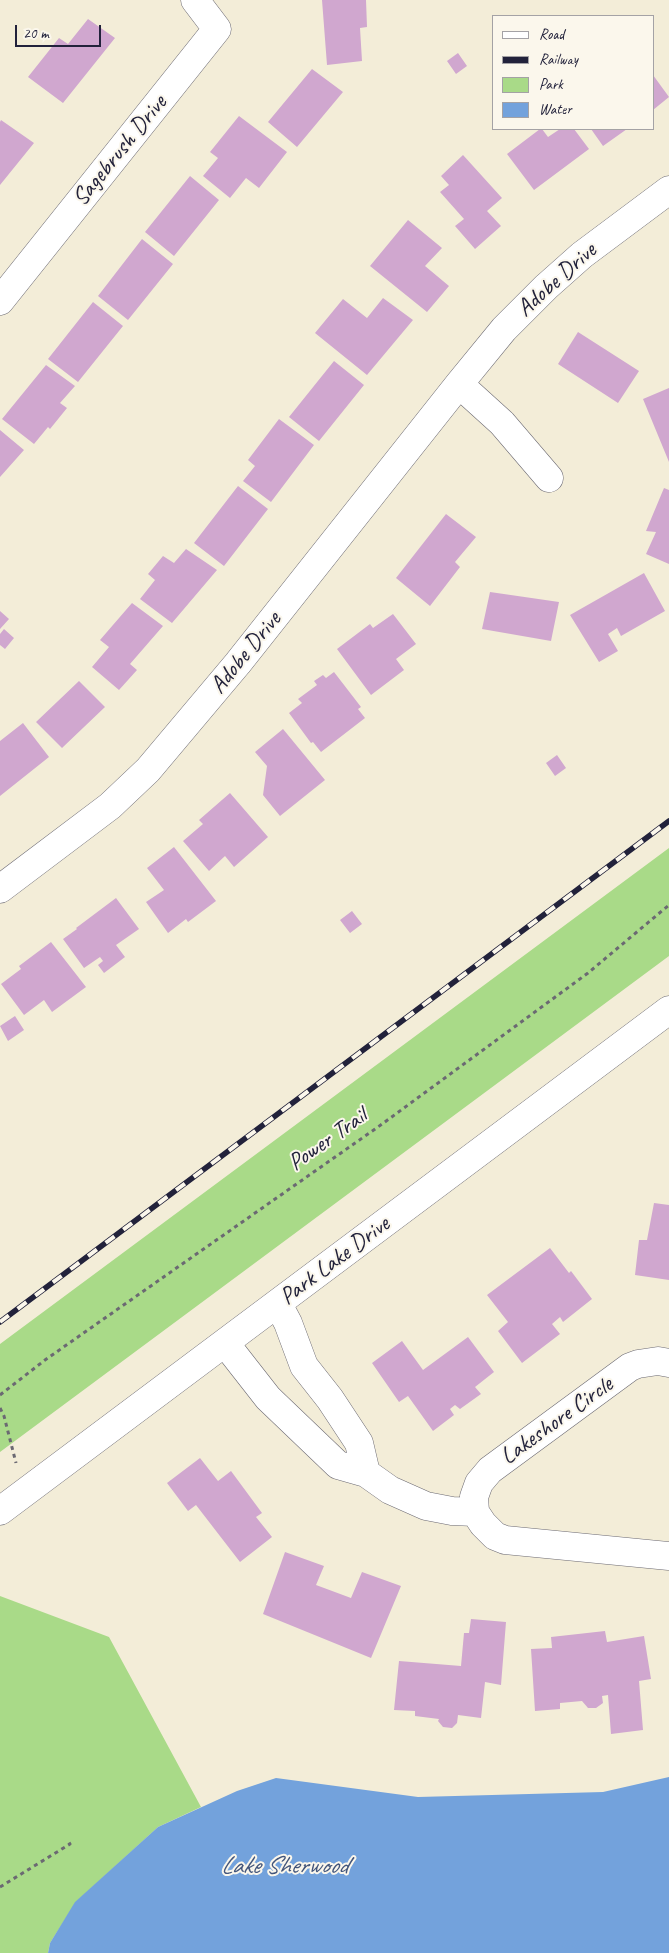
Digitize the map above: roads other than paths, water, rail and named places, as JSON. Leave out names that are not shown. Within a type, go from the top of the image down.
[{"type":"street","name":"Sagebrush Drive","points":[[0,301],[217,29],[195,0]]},
{"type":"street","name":"Adobe Drive","points":[[0,889],[110,806],[148,770],[238,663],[504,329],[546,287],[582,255],[669,190]]},
{"type":"street","points":[[459,384],[502,423],[549,478]]},
{"type":"street","name":"Park Lake Drive","points":[[0,1511],[669,1010]]},
{"type":"street","points":[[278,1304],[288,1323],[304,1366],[330,1399],[359,1443],[366,1473]]},
{"type":"street","points":[[225,1343],[268,1398],[312,1442],[338,1465],[366,1473],[390,1490],[426,1506],[452,1511],[476,1512],[483,1524],[495,1536],[505,1540],[669,1556]]},
{"type":"street","name":"Lakeshore Circle","points":[[476,1512],[474,1497],[479,1483],[490,1470],[630,1367],[658,1361],[669,1363]]},
{"type":"water","name":"Lake Sherwood","points":[[669,1777],[669,1953],[48,1953],[50,1943],[75,1902],[158,1827],[237,1791],[276,1778],[418,1797],[603,1792]]},
{"type":"railway","points":[[0,1322],[669,821]]}]
